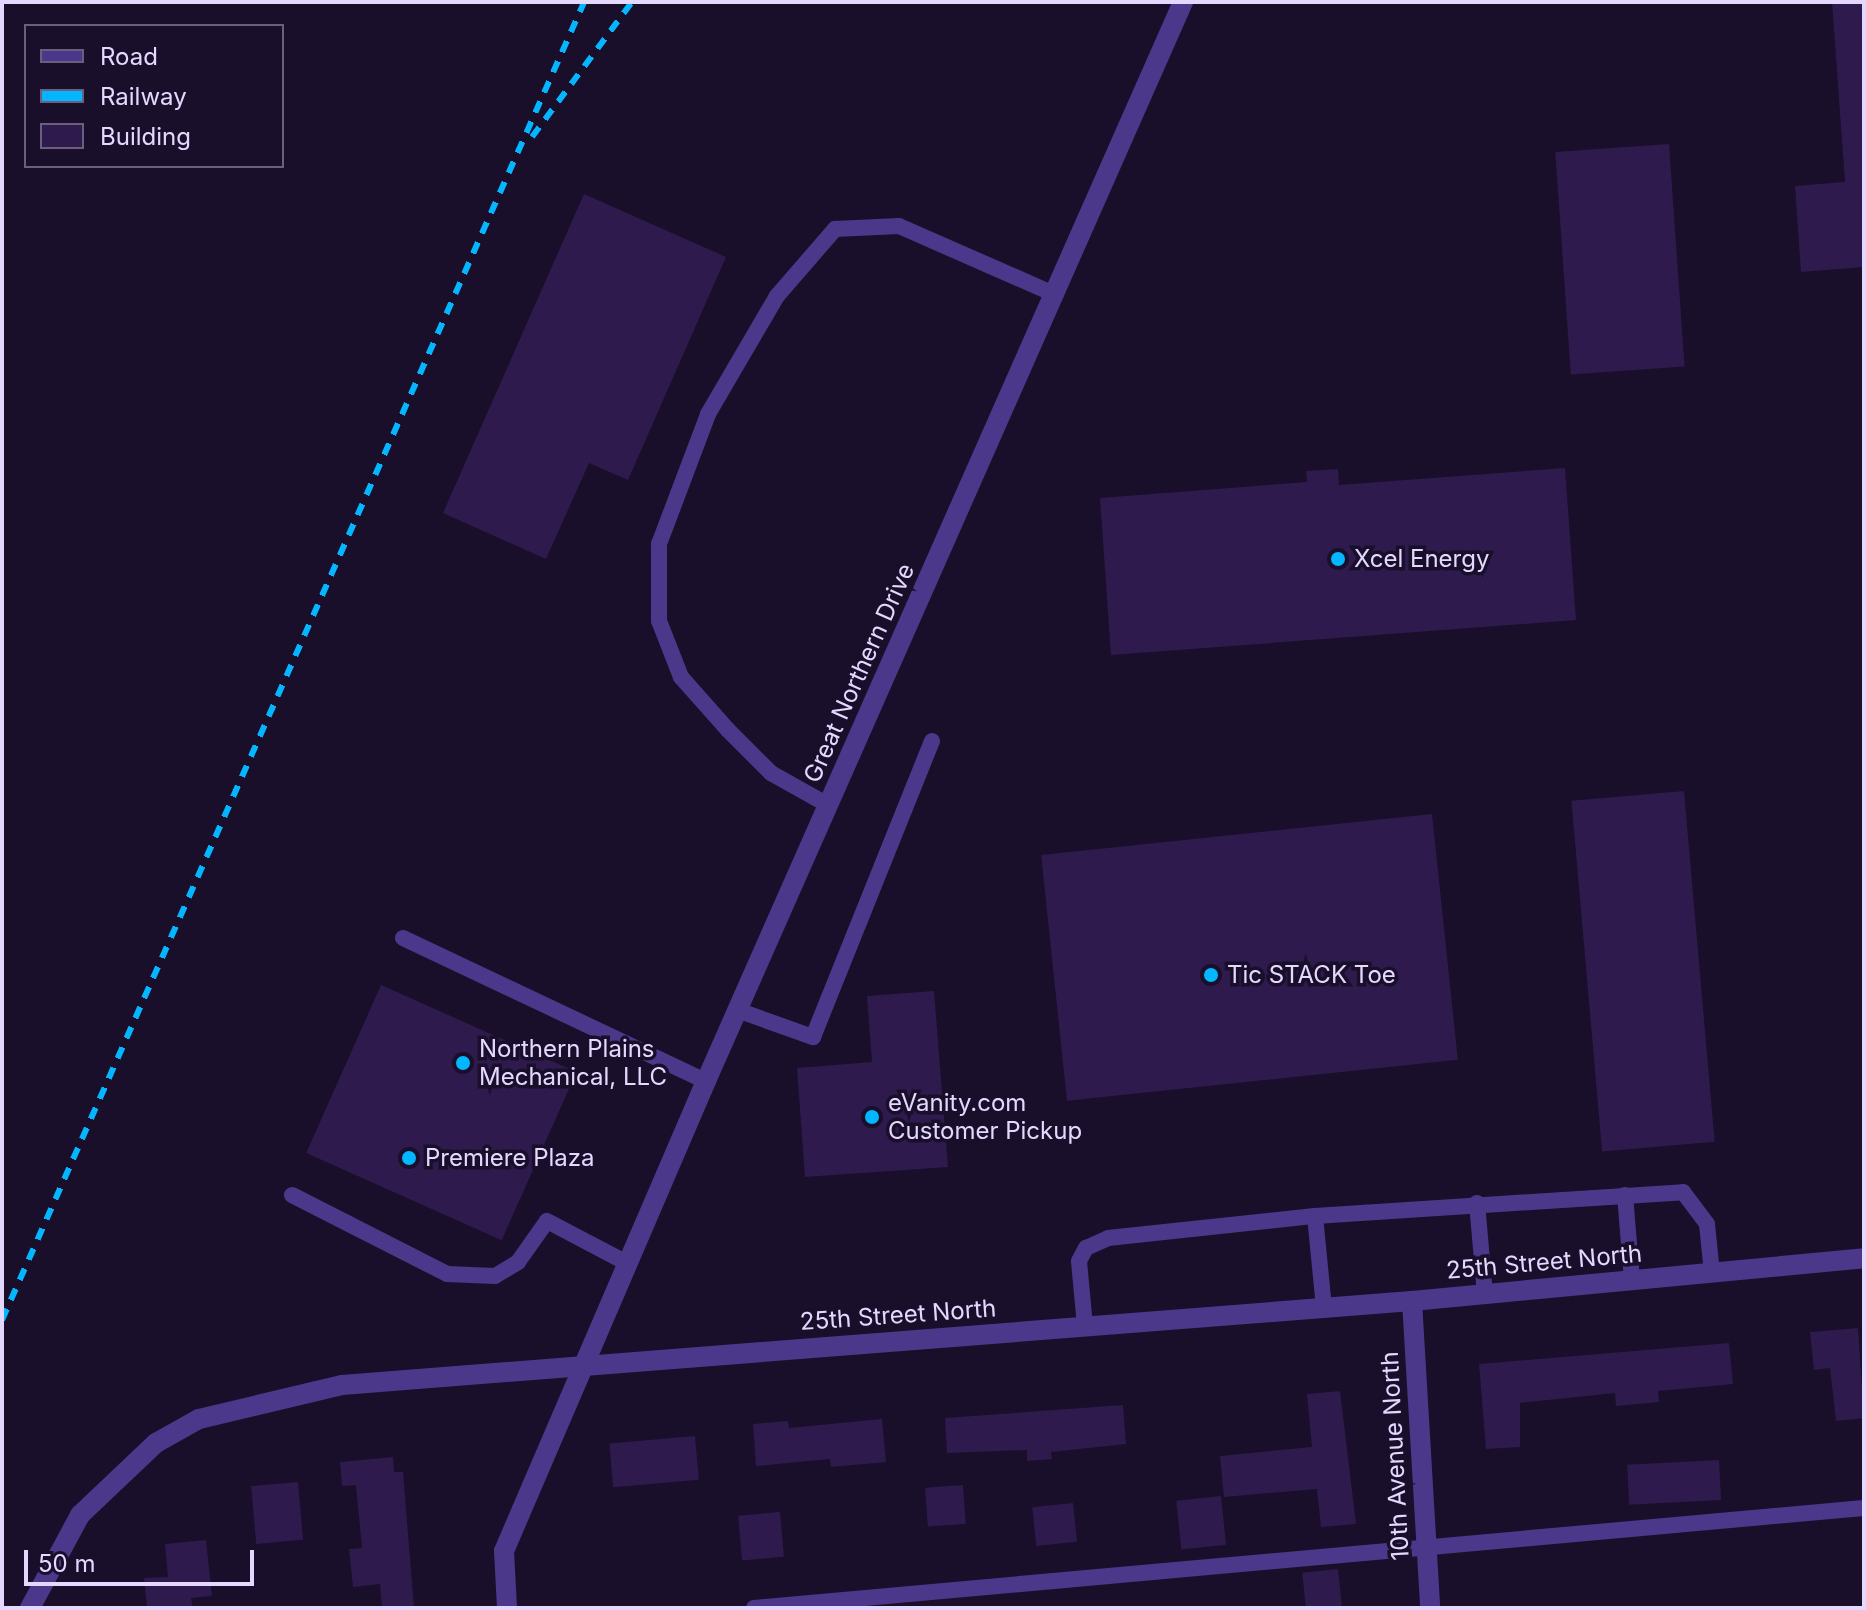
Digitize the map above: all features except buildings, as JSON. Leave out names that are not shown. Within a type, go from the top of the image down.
[{"type":"street","name":"Great Northern Drive","points":[[507,1608],[504,1551],[737,1010],[1056,295],[1183,2]]},
{"type":"street","name":"25th Street North","points":[[30,1608],[80,1515],[156,1443],[199,1419],[342,1385],[1412,1301],[1864,1258]]},
{"type":"street","name":"10th Avenue North","points":[[1412,1301],[1430,1608]]},
{"type":"lane","points":[[828,805],[771,773],[728,730],[681,677],[659,621],[659,544],[708,414],[777,296],[835,229],[899,226],[1056,295]]},
{"type":"lane","points":[[737,1010],[813,1037],[932,741]]},
{"type":"lane","points":[[403,938],[706,1081]]},
{"type":"lane","points":[[1085,1326],[1079,1261],[1086,1248],[1108,1238],[1315,1216],[1477,1203],[1683,1192],[1707,1224],[1712,1273]]},
{"type":"lane","points":[[292,1195],[447,1274],[495,1276],[518,1262],[547,1221],[627,1263]]},
{"type":"lane","points":[[1625,1195],[1632,1280]]},
{"type":"lane","points":[[1477,1203],[1485,1294]]},
{"type":"lane","points":[[1315,1216],[1324,1308]]},
{"type":"lane","points":[[754,1608],[1864,1508]]},
{"type":"railway","points":[[2,1320],[584,2]]},
{"type":"railway","points":[[532,137],[632,2]]},
{"type":"place","name":"Xcel Energy","points":[[1338,559]]},
{"type":"place","name":"Tic STACK Toe","points":[[1211,975]]},
{"type":"place","name":"Northern Plains Mechanical, LLC","points":[[463,1063]]},
{"type":"place","name":"eVanity.com Customer Pickup","points":[[872,1117]]},
{"type":"place","name":"Premiere Plaza","points":[[409,1158]]}]
